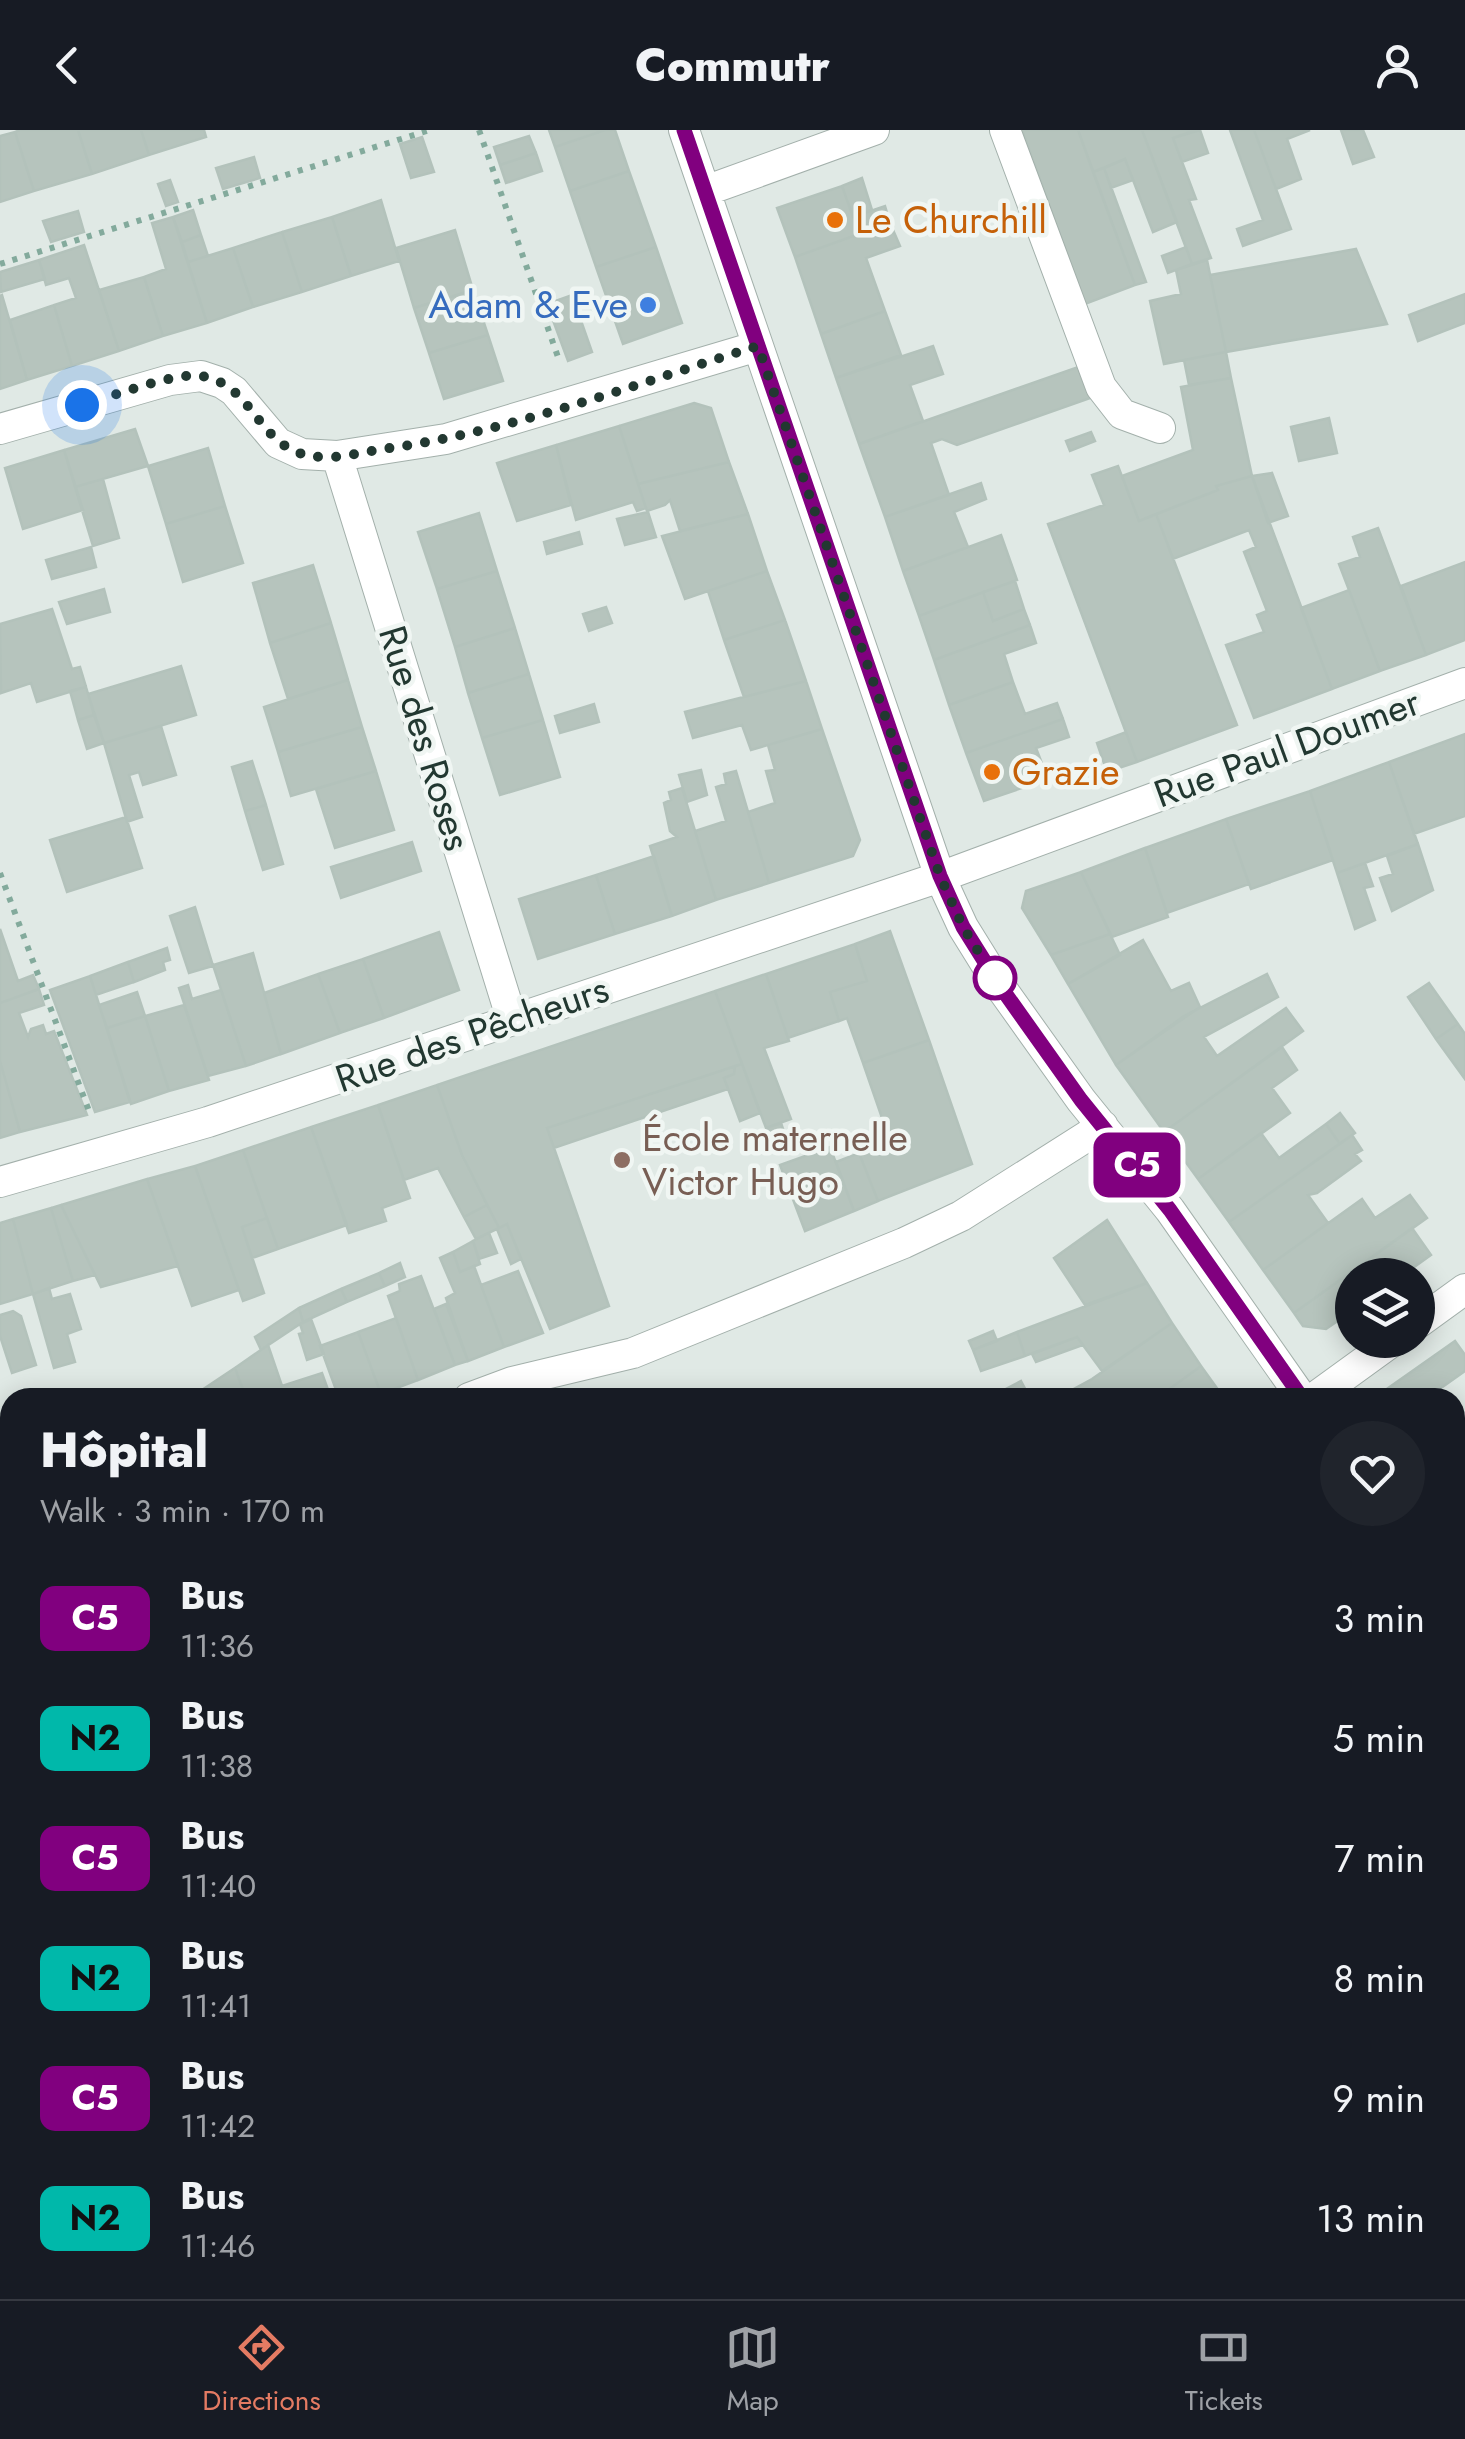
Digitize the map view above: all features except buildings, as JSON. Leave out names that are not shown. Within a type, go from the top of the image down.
[{"type":"street","points":[[684,130],[940,876],[963,927],[1081,1100],[1170,1210],[1295,1388]]},
{"type":"street","points":[[705,191],[874,130]]},
{"type":"street","points":[[1005,130],[1101,387],[1122,414],[1160,428]]},
{"type":"street","points":[[0,429],[170,380],[201,376],[234,392],[278,443],[302,454],[337,456],[446,439],[758,346]]},
{"type":"street","name":"Rue des Roses","points":[[337,456],[512,1020]]},
{"type":"street","name":"Rue Paul Doumer","points":[[940,876],[1465,682]]},
{"type":"street","name":"Rue des Pêcheurs","points":[[0,1182],[104,1154],[940,876]]},
{"type":"street","points":[[496,1388],[634,1353],[904,1243],[961,1216],[1103,1126]]},
{"type":"street","points":[[1435,1311],[1465,1289]]},
{"type":"street","points":[[1328,1388],[1369,1358]]},
{"type":"path","points":[[0,264],[430,130]]},
{"type":"path","points":[[479,130],[574,403]]},
{"type":"path","points":[[0,874],[104,1154]]},
{"type":"bus line","name":"C5","points":[[684,130],[940,876],[963,927],[1081,1100],[1142,1172],[1295,1388]]},
{"type":"place","name":"Le Churchill","points":[[835,220]]},
{"type":"place","name":"Adam & Eve","points":[[648,305]]},
{"type":"place","name":"Grazie","points":[[992,772]]},
{"type":"place","name":"École maternelle Victor Hugo","points":[[622,1160]]},
{"type":"route","points":[[82,405],[186,376],[201,376],[234,392],[278,443],[288,449],[337,456],[466,434],[758,346],[940,876],[963,927],[1000,986],[995,978]]}]
